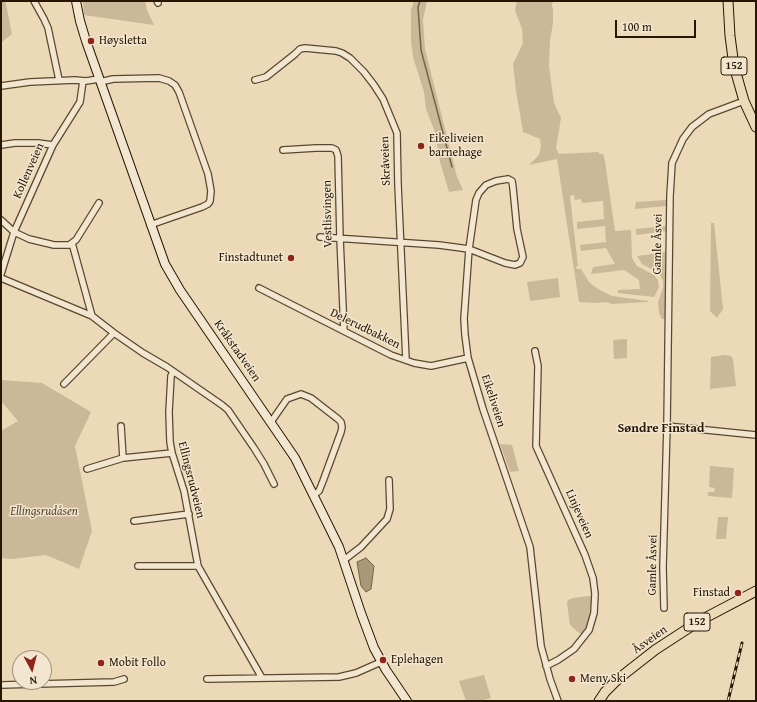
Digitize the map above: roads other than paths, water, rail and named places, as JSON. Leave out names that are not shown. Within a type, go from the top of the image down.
[{"type":"main road","name":"Kråkstadveien","points":[[76,1],[84,36],[162,257],[176,284],[295,458],[331,529],[344,560],[364,624],[381,662],[407,701]]},
{"type":"main road","name":"152","points":[[728,1],[731,50],[737,78],[744,100],[756,127]]},
{"type":"main road","name":"Åsveien","points":[[593,701],[626,672],[666,642],[701,620],[756,591]]},
{"type":"main road","name":"Åsveien","points":[[599,701],[605,692]]},
{"type":"street","points":[[34,1],[48,28],[59,80]]},
{"type":"street","name":"Skråveien","points":[[255,80],[266,77],[300,49],[305,48],[342,53],[350,58],[364,72],[383,99],[397,133],[406,360]]},
{"type":"street","points":[[1,86],[30,82],[59,80],[89,81],[113,78],[159,78],[175,85],[179,92],[208,174],[211,195],[210,202],[205,206],[150,225]]},
{"type":"street","name":"Kollenveien","points":[[1,274],[14,232],[53,145],[82,98],[83,81]]},
{"type":"street","name":"Gamle Åsvei","points":[[664,608],[663,567],[667,426],[670,196],[672,163],[683,139],[692,127],[709,114],[744,100]]},
{"type":"street","points":[[1,145],[23,143],[53,145]]},
{"type":"street","name":"Vestlisvingen","points":[[283,150],[316,148],[332,148],[336,150],[338,156],[344,331]]},
{"type":"street","name":"Eikeliveien","points":[[469,249],[511,265],[518,265],[522,261],[523,257],[517,229],[512,181],[508,179],[496,181],[486,185],[479,193],[476,200],[469,249],[464,319],[465,335],[468,358],[483,409],[530,547],[537,621],[541,646],[558,701]]},
{"type":"street","points":[[1,220],[14,232],[29,239],[46,244],[61,245],[72,243],[79,236],[99,203]]},
{"type":"street","points":[[320,237],[401,242],[469,249]]},
{"type":"street","points":[[72,243],[92,316]]},
{"type":"street","points":[[1,278],[92,316],[114,333],[222,405],[228,410],[260,458],[274,484]]},
{"type":"street","name":"Delerudbakken","points":[[259,288],[414,364],[431,366],[468,358]]},
{"type":"street","points":[[64,384],[114,333]]},
{"type":"street","name":"Linjeveien","points":[[535,351],[538,366],[536,446],[585,554],[593,578],[595,594],[594,613],[589,630],[574,649],[546,666]]},
{"type":"street","name":"Ellingsrudveien","points":[[173,372],[171,376],[169,412],[170,442],[172,454],[184,491],[198,566],[262,678]]},
{"type":"street","points":[[271,422],[287,399],[301,394],[311,398],[341,422],[341,432],[323,481],[319,491],[314,495]]},
{"type":"street","points":[[122,426],[123,458]]},
{"type":"street","points":[[667,426],[756,435]]},
{"type":"street","points":[[88,469],[123,458],[172,454]]},
{"type":"street","points":[[344,560],[361,547],[387,519],[390,509],[389,480]]},
{"type":"street","points":[[134,521],[189,514]]},
{"type":"street","points":[[138,566],[198,566]]},
{"type":"street","points":[[207,679],[338,677],[356,673],[381,662]]},
{"type":"street","points":[[1,685],[114,682],[124,679]]},
{"type":"waterway","points":[[420,1],[418,7],[421,50],[452,167]]},
{"type":"railway","points":[[728,701],[742,643]]},
{"type":"place","name":"Høysletta","points":[[91,41]]},
{"type":"place","name":"Eikeliveien barnehage","points":[[421,146]]},
{"type":"place","name":"Finstadtunet","points":[[291,258]]},
{"type":"place","name":"Finstad","points":[[738,593]]},
{"type":"place","name":"Eplehagen","points":[[383,660]]},
{"type":"place","name":"Mobit Follo","points":[[101,663]]},
{"type":"place","name":"Meny Ski","points":[[572,679]]},
{"type":"district","name":"Søndre Finstad","points":[[661,429]]},
{"type":"park label","name":"Ellingsrudåsen","points":[[44,512]]}]
